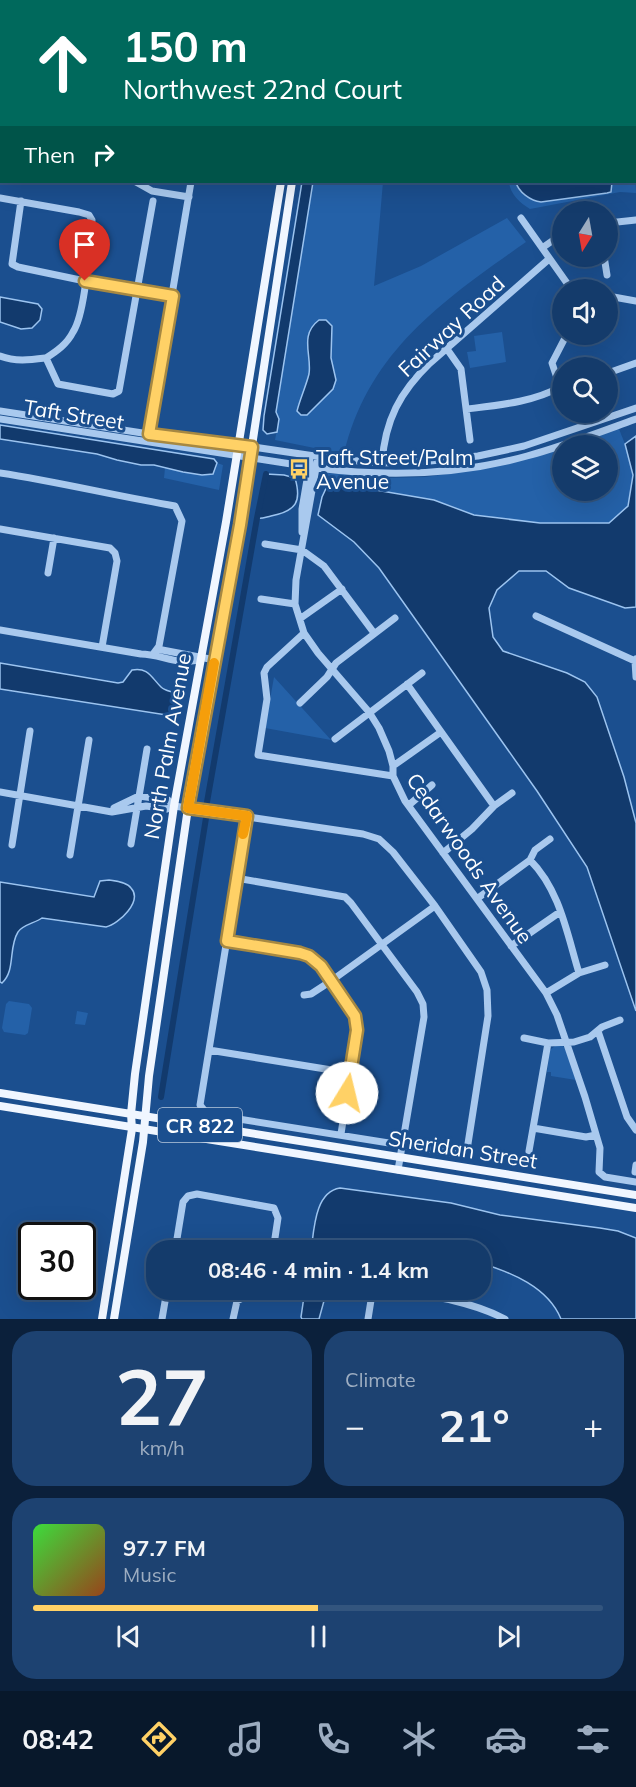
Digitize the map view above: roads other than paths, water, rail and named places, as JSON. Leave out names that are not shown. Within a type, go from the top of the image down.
[{"type":"main road","name":"North Palm Avenue","points":[[102,1319],[132,1129],[131,1114],[135,1074],[174,806],[239,445],[281,183]]},
{"type":"main road","name":"North Palm Avenue","points":[[114,1319],[144,1131],[149,1076],[188,808],[252,447],[292,183]]},
{"type":"main road","name":"Sheridan Street","points":[[0,1093],[636,1195]]},
{"type":"main road","name":"Sheridan Street","points":[[0,1107],[636,1208]]},
{"type":"street","points":[[138,183],[152,192],[189,197]]},
{"type":"street","points":[[147,442],[191,183]]},
{"type":"street","points":[[0,198],[89,215],[92,220],[85,281],[75,330],[60,348],[46,358],[25,361],[0,356]]},
{"type":"street","points":[[21,201],[12,264],[85,281],[173,296]]},
{"type":"street","points":[[46,358],[58,384],[113,394],[119,391],[153,201]]},
{"type":"street","points":[[521,218],[564,279]]},
{"type":"street","points":[[618,222],[636,220]]},
{"type":"street","points":[[272,238],[283,240]]},
{"type":"street","points":[[542,248],[552,241]]},
{"type":"street","name":"Fairway Road","points":[[382,463],[388,426],[399,401],[412,380],[549,259]]},
{"type":"street","points":[[606,267],[608,275]]},
{"type":"street","points":[[618,298],[636,301]]},
{"type":"street","points":[[447,349],[461,369],[470,440]]},
{"type":"street","points":[[618,369],[636,363]]},
{"type":"street","points":[[467,409],[552,393]]},
{"type":"street","name":"Taft Street","points":[[0,411],[315,457],[382,463],[430,462],[478,456],[524,446],[636,408]]},
{"type":"street","name":"Taft Street","points":[[0,419],[352,473],[386,474],[476,467],[526,456],[636,419]]},
{"type":"street","name":"Cedarwoods Avenue","points":[[315,457],[317,468],[296,580],[295,604],[304,633],[318,653],[369,712],[382,734],[393,766],[393,776],[409,805],[546,993],[567,1042],[600,1148],[599,1172],[602,1175],[635,1182]]},
{"type":"street","name":"Cedarwoods Avenue","points":[[304,536],[302,509],[309,466],[315,457]]},
{"type":"street","points":[[0,472],[175,506],[182,521],[156,649],[160,658],[192,662],[201,659]]},
{"type":"street","points":[[0,529],[110,548],[115,553],[117,561],[102,647]]},
{"type":"street","points":[[48,573],[54,538]]},
{"type":"street","points":[[265,544],[302,550],[324,566],[375,633]]},
{"type":"street","points":[[301,618],[342,589]]},
{"type":"street","points":[[261,600],[295,604]]},
{"type":"street","points":[[536,616],[635,660],[636,677]]},
{"type":"street","points":[[300,703],[327,677],[336,663],[395,618]]},
{"type":"street","points":[[0,630],[141,654],[156,649],[183,651],[185,654],[201,659],[215,660]]},
{"type":"street","points":[[304,633],[277,657],[264,673],[267,699],[258,755],[393,776]]},
{"type":"street","points":[[334,739],[423,673]]},
{"type":"street","points":[[407,684],[494,806]]},
{"type":"street","points":[[12,845],[30,731]]},
{"type":"street","points":[[393,766],[441,732]]},
{"type":"street","points":[[69,855],[88,740]]},
{"type":"street","points":[[131,844],[147,749]]},
{"type":"street","points":[[409,805],[432,785]]},
{"type":"street","points":[[0,792],[98,808],[117,808],[139,796],[168,800],[174,806]]},
{"type":"street","points":[[442,853],[472,829],[494,806],[512,793]]},
{"type":"street","points":[[148,807],[149,797]]},
{"type":"street","points":[[98,808],[117,812],[137,807],[167,809],[174,806],[247,816],[363,834],[378,839],[393,852],[435,906],[481,972],[487,990],[489,1008],[467,1150],[463,1153],[207,1114],[203,1111],[200,1105],[247,816]]},
{"type":"street","points":[[478,898],[530,860],[535,850],[550,839]]},
{"type":"street","points":[[530,860],[548,880],[579,973]]},
{"type":"street","points":[[236,878],[345,897],[417,992],[423,1004],[424,1017],[398,1170]]},
{"type":"street","points":[[304,995],[311,994],[331,981],[435,906]]},
{"type":"street","points":[[511,946],[560,912]]},
{"type":"street","points":[[227,941],[309,956],[321,966],[355,1016],[357,1030],[340,1134]]},
{"type":"street","points":[[546,993],[579,973],[605,965]]},
{"type":"street","points":[[524,1038],[548,1043],[567,1042],[591,1037],[620,1020]]},
{"type":"street","points":[[598,1031],[627,1117],[636,1130]]},
{"type":"street","points":[[529,1151],[548,1043]]},
{"type":"street","points":[[210,1050],[350,1072]]},
{"type":"street","points":[[533,1128],[586,1137],[596,1135]]},
{"type":"street","points":[[177,1240],[183,1202],[188,1196],[197,1194],[270,1207],[276,1211],[278,1218],[275,1240]]},
{"type":"street","points":[[162,1319],[165,1300]]},
{"type":"street","points":[[233,1319],[239,1300]]},
{"type":"street","points":[[368,1319],[371,1300]]},
{"type":"street","points":[[452,1300],[488,1310],[505,1319]]},
{"type":"waterway","points":[[207,802],[266,474]]},
{"type":"waterway","points":[[161,1097],[206,818]]},
{"type":"place","name":"Taft Street/Palm Avenue","points":[[299,469]]}]
